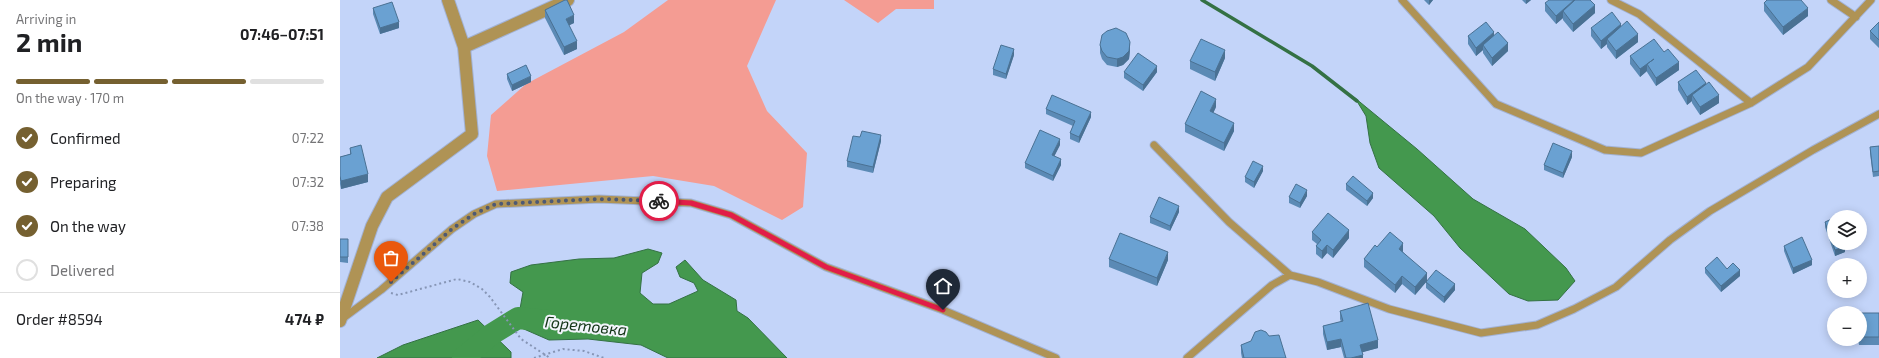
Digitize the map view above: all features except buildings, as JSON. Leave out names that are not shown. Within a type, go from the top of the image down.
[{"type":"street","points":[[341,315],[372,226],[387,197],[472,134],[464,47],[448,0]]},
{"type":"street","points":[[464,47],[568,0]]},
{"type":"lane","points":[[1402,0],[1496,104],[1605,150],[1641,153],[1750,103],[1808,67],[1871,0]]},
{"type":"lane","points":[[1611,0],[1639,14],[1750,103]]},
{"type":"lane","points":[[1831,0],[1856,17]]},
{"type":"lane","points":[[1154,145],[1229,222],[1290,275],[1318,282],[1389,310],[1481,333],[1537,325],[1574,309],[1616,287],[1670,240],[1710,211],[1813,150],[1879,114]]},
{"type":"lane","points":[[341,315],[381,290],[452,229],[474,214],[496,204],[598,199],[691,203],[731,215],[826,267],[943,310],[1056,358]]},
{"type":"lane","points":[[1187,358],[1272,285],[1290,275]]},
{"type":"path","points":[[381,290],[398,295],[457,279],[470,282],[482,289],[497,306],[521,339],[550,358]]},
{"type":"path","points":[[534,358],[563,349],[584,351],[604,358]]},
{"type":"shaded area","points":[[668,0],[776,0],[747,66],[767,111],[807,153],[803,207],[782,220],[714,186],[653,176],[497,191],[487,156],[491,115],[526,84],[624,32]]},
{"type":"shaded area","points":[[844,0],[934,0],[934,9],[896,9],[878,23]]},
{"type":"water","points":[[1355,98],[1417,149],[1473,199],[1525,229],[1566,268],[1575,281],[1558,300],[1528,301],[1509,294],[1460,248],[1434,216],[1379,168],[1370,143],[1366,116]]},
{"type":"water","points":[[648,249],[662,253],[658,263],[642,273],[640,293],[653,304],[669,304],[698,291],[694,283],[680,277],[676,267],[685,260],[703,280],[736,300],[737,311],[748,318],[787,358],[668,358],[641,345],[588,339],[549,340],[517,326],[523,292],[510,283],[511,272],[531,265],[579,259],[614,258]]},
{"type":"water","points":[[478,320],[511,352],[511,358],[377,358],[403,345]]},
{"type":"waterway","points":[[1202,0],[1312,66],[1357,101]]},
{"type":"waterway","name":"Горетовка","points":[[463,358],[492,334],[518,318],[548,321]]},
{"type":"way so far","points":[[391,282],[423,256],[452,229],[474,214],[496,204],[598,199],[659,201]]},
{"type":"route","points":[[659,201],[691,203],[731,215],[826,267],[943,310]]}]
